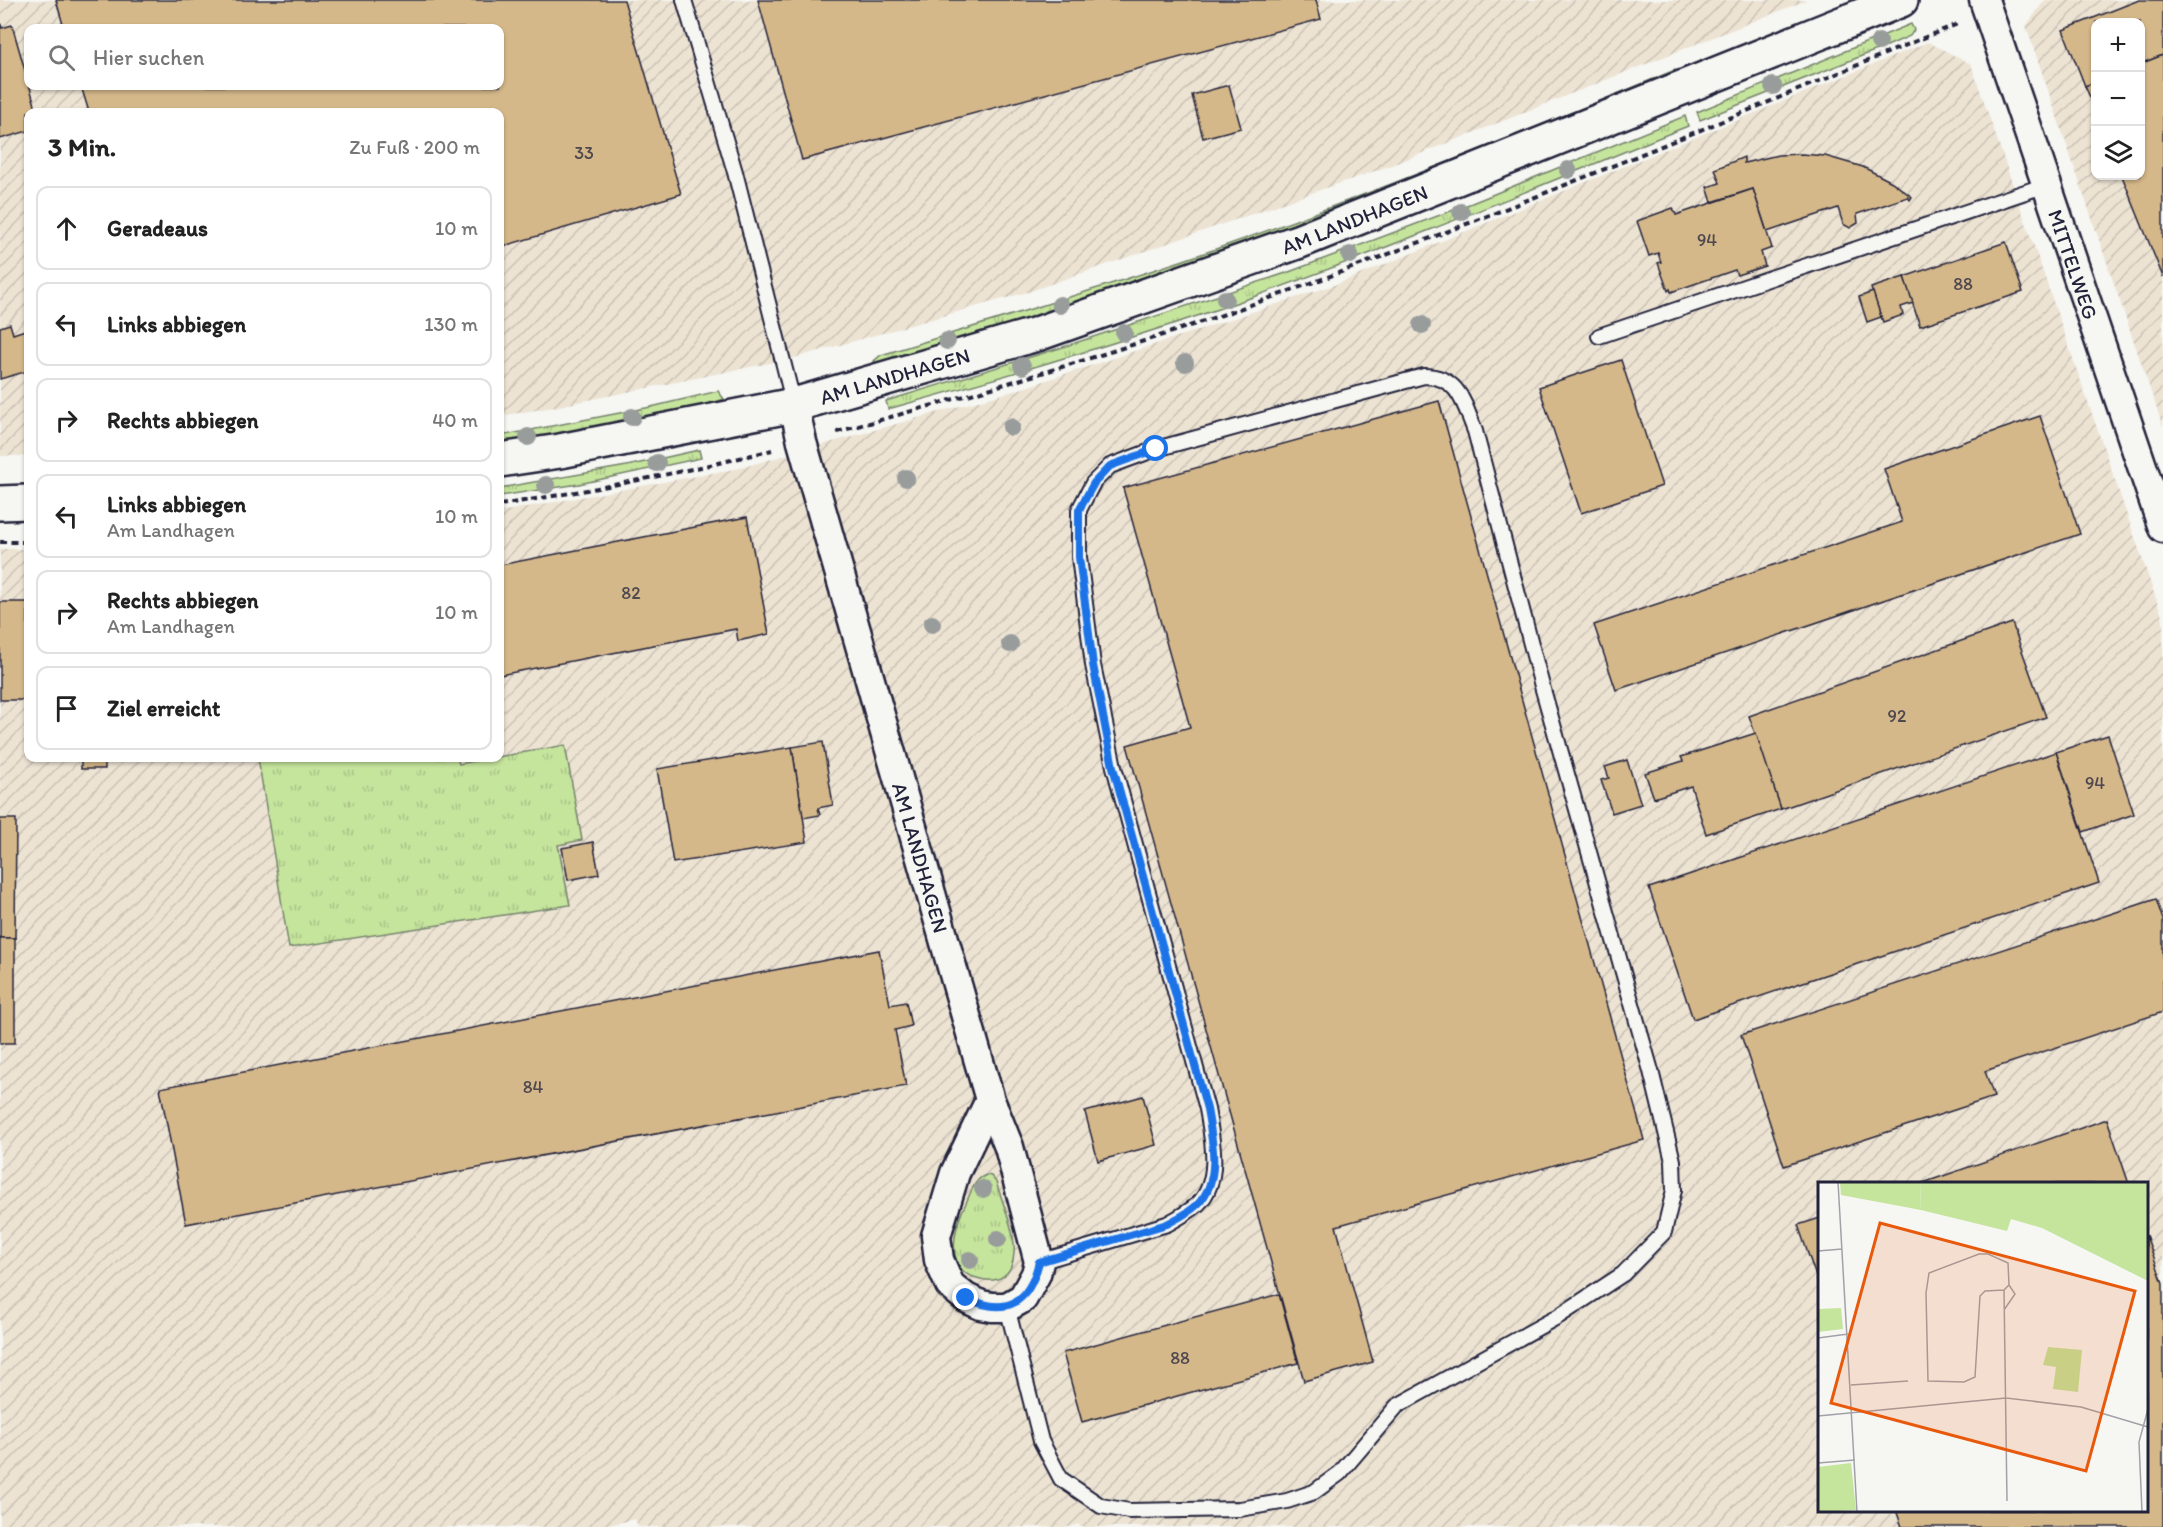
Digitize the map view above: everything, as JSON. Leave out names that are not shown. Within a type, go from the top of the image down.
[{"type":"street","name":"AM LANDHAGEN","points":[[504,459],[560,451],[794,405],[1037,334],[1300,241],[1901,0]]},
{"type":"street","name":"MITTELWEG","points":[[1984,0],[2163,528]]},
{"type":"street","name":"AM LANDHAGEN","points":[[794,405],[802,442],[990,1100],[1009,1147],[1039,1262]]},
{"type":"street","points":[[0,503],[24,502]]},
{"type":"street","points":[[990,1100],[955,1173],[936,1236],[939,1260],[950,1286],[966,1298],[981,1305],[1007,1307],[1023,1298],[1036,1274],[1039,1262]]},
{"type":"lane","points":[[684,0],[735,172],[794,405]]},
{"type":"lane","points":[[1599,336],[2046,185]]},
{"type":"lane","points":[[1007,1307],[1041,1441],[1061,1479],[1101,1506],[1129,1511],[1240,1509],[1287,1501],[1314,1492],[1346,1467],[1397,1406],[1559,1316],[1623,1274],[1664,1232],[1674,1190],[1673,1161],[1651,1071],[1542,686],[1475,431],[1460,395],[1454,386],[1445,380],[1436,376],[1424,376],[1156,449],[1110,466],[1094,483],[1079,510],[1079,557],[1093,665],[1113,767],[1207,1109],[1213,1164],[1209,1184],[1200,1202],[1184,1215],[1167,1224],[1039,1262]]},
{"type":"path","points":[[0,542],[24,542]]},
{"type":"shaded area","points":[[0,0],[1807,0],[1392,165],[1028,292],[794,358],[504,415],[504,108],[24,108],[24,456],[0,456]]},
{"type":"shaded area","points":[[2047,0],[2163,0],[2163,427],[2026,26]]},
{"type":"shaded area","points":[[1928,42],[1971,64],[2163,619],[2163,1527],[1080,1527],[1079,1524],[1069,1527],[638,1527],[635,1519],[600,1527],[0,1527],[0,549],[24,549],[24,762],[504,762],[504,511],[740,468],[1017,390],[1337,284]]},
{"type":"green space","points":[[1911,24],[1914,30],[1910,36],[1700,120],[1697,112]]},
{"type":"green space","points":[[1675,70],[1679,79],[1167,276],[974,337],[876,364],[874,361],[881,355],[1128,278],[1327,209]]},
{"type":"green space","points":[[1685,116],[1688,126],[1308,277],[1117,342],[888,409],[886,401],[1060,348],[1289,272],[1472,203]]},
{"type":"green space","points":[[718,391],[724,399],[633,421],[504,444],[504,435],[651,407]]},
{"type":"green space","points":[[699,450],[701,458],[579,484],[504,495],[504,487],[627,466]]},
{"type":"green space","points":[[565,745],[582,840],[558,845],[570,905],[289,948],[259,762],[458,762],[459,764],[504,762],[504,756]]},
{"type":"green space","points":[[987,1175],[996,1182],[1011,1227],[1014,1245],[1011,1267],[1003,1276],[992,1280],[975,1278],[964,1272],[955,1257],[954,1247],[959,1219],[972,1190],[979,1179]]},
{"type":"building","points":[[56,0],[624,0],[681,194],[504,246],[504,108],[88,108],[82,90],[504,90],[504,24],[63,24]]},
{"type":"building","points":[[758,0],[1316,0],[1321,19],[802,160]]},
{"type":"building","points":[[2139,0],[2163,0],[2163,55],[2145,62],[2145,18],[2093,18]]},
{"type":"building","points":[[2091,19],[2091,84],[2085,86],[2063,30]]},
{"type":"building","points":[[0,22],[2,28],[12,25],[24,67],[24,90],[31,90],[36,108],[24,108],[24,132],[0,139]]},
{"type":"building","points":[[2163,55],[2163,277],[2124,180],[2145,180],[2145,62]]},
{"type":"building","points":[[2091,84],[2091,100],[2085,86]]},
{"type":"building","points":[[1229,85],[1241,128],[1203,138],[1192,95]]},
{"type":"building","points":[[1778,155],[1825,156],[1863,167],[1892,182],[1912,197],[1910,200],[1908,197],[1857,214],[1858,223],[1850,228],[1843,224],[1838,208],[1767,232],[1753,189],[1712,202],[1707,187],[1720,183],[1715,169],[1744,157],[1744,163]]},
{"type":"building","points":[[1753,189],[1772,248],[1761,252],[1765,266],[1737,275],[1735,270],[1671,292],[1670,289],[1668,291],[1658,263],[1661,262],[1658,253],[1649,256],[1637,221],[1673,208],[1676,215]]},
{"type":"building","points":[[2006,242],[2023,292],[1920,326],[1904,277]]},
{"type":"building","points":[[1904,277],[1913,303],[1901,307],[1903,315],[1883,322],[1871,288]]},
{"type":"building","points":[[1873,292],[1881,317],[1867,322],[1859,297]]},
{"type":"building","points":[[10,324],[13,334],[24,330],[24,372],[0,379],[0,327]]},
{"type":"building","points":[[1621,360],[1662,486],[1581,513],[1539,387]]},
{"type":"building","points":[[1439,401],[1644,1140],[1336,1226],[1373,1362],[1304,1381],[1127,745],[1190,727],[1123,488]]},
{"type":"building","points":[[2040,416],[2080,534],[1616,690],[1594,625],[1902,522],[1884,469]]},
{"type":"building","points":[[747,517],[769,634],[738,641],[736,629],[504,674],[504,564]]},
{"type":"building","points":[[0,602],[24,602],[24,700],[0,700]]},
{"type":"building","points":[[2012,623],[2046,717],[1781,809],[1749,716]]},
{"type":"building","points":[[1756,733],[1781,809],[1706,834],[1691,786],[1654,798],[1645,773],[1683,761],[1681,757]]},
{"type":"building","points":[[2108,735],[2134,814],[2083,832],[2056,752]]},
{"type":"building","points":[[823,742],[833,805],[818,808],[820,815],[803,818],[792,747]]},
{"type":"building","points":[[792,747],[807,842],[673,863],[657,769]]},
{"type":"building","points":[[2056,752],[2099,883],[1693,1019],[1649,888]]},
{"type":"building","points":[[1627,760],[1641,804],[1612,813],[1601,780],[1609,778],[1605,767]]},
{"type":"building","points":[[81,762],[105,762],[105,769],[81,769]]},
{"type":"building","points":[[0,819],[16,819],[15,938],[0,938]]},
{"type":"building","points":[[593,842],[599,874],[568,880],[562,848]]},
{"type":"building","points":[[2156,899],[2163,920],[2163,1012],[1985,1071],[1994,1097],[1784,1166],[1741,1035]]},
{"type":"building","points":[[0,938],[15,938],[15,1043],[0,1043]]},
{"type":"building","points":[[879,950],[890,1005],[906,1002],[911,1026],[895,1030],[906,1086],[186,1224],[160,1088]]},
{"type":"building","points":[[1143,1096],[1156,1145],[1098,1161],[1085,1112]]},
{"type":"building","points":[[2107,1119],[2128,1182],[1926,1182]]},
{"type":"building","points":[[1818,1219],[1818,1282],[1798,1225]]},
{"type":"building","points":[[2148,1241],[2163,1283],[2163,1527],[1902,1527],[1897,1512],[2148,1512]]},
{"type":"building","points":[[1279,1294],[1298,1363],[1082,1422],[1063,1353]]},
{"type":"route","points":[[966,1298],[981,1305],[1007,1307],[1023,1298],[1036,1274],[1039,1262],[1167,1224],[1184,1215],[1200,1202],[1209,1184],[1213,1164],[1207,1109],[1113,767],[1093,665],[1079,557],[1079,510],[1094,483],[1110,466],[1156,449]]}]
